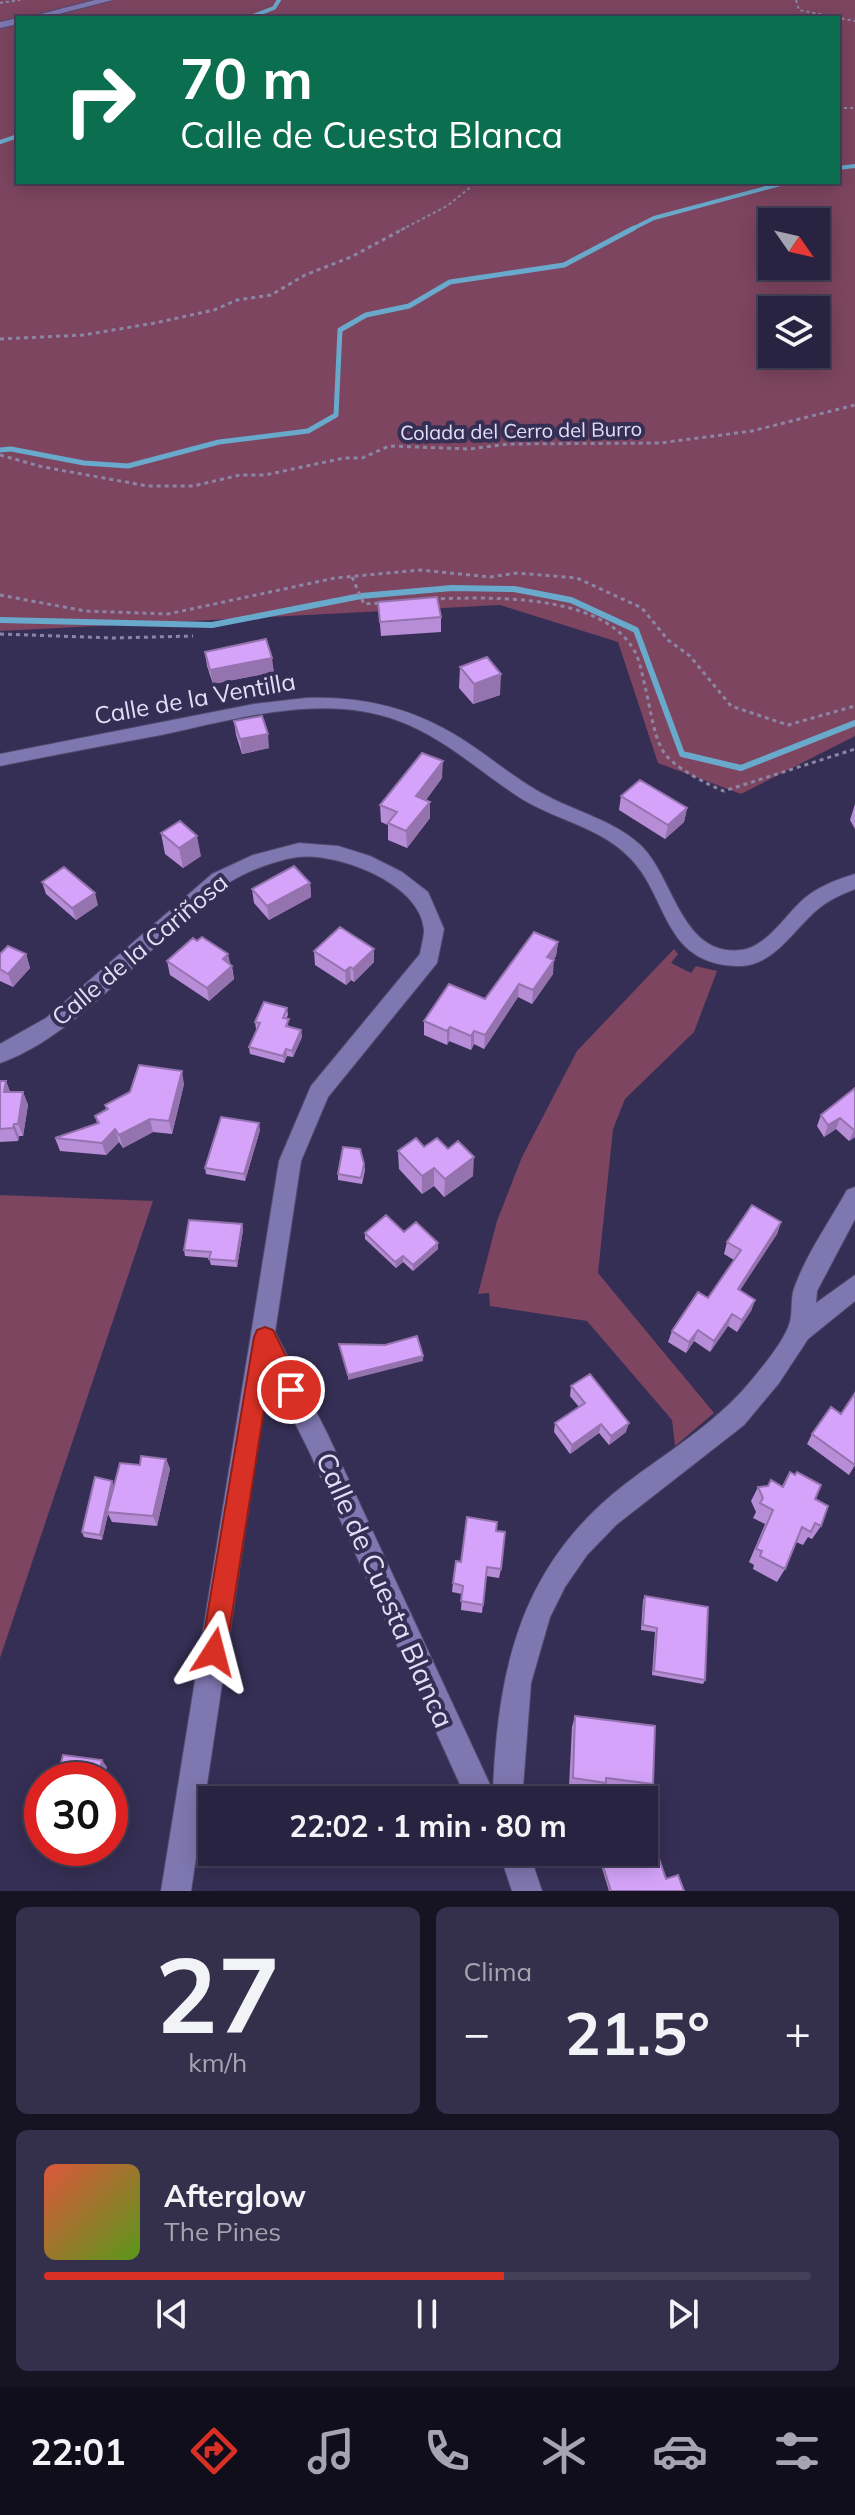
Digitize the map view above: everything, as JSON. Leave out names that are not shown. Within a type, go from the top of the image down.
[{"type":"street","points":[[39,16],[108,0]]},
{"type":"street","name":"Calle de la Ventilla","points":[[0,760],[248,711],[316,702],[381,709],[422,723],[460,743],[537,799],[616,836],[642,858],[658,884],[679,931],[696,947],[722,956],[742,958],[769,948],[814,901],[855,881]]},
{"type":"street","name":"Calle de la Cariñosa","points":[[0,1054],[53,1024],[219,879],[260,860],[299,850],[338,853],[395,877],[421,897],[434,929],[430,957],[319,1092],[290,1161],[265,1337],[176,1891]]},
{"type":"street","points":[[801,1329],[805,1289],[855,1197]]},
{"type":"street","points":[[508,1786],[513,1700],[523,1648],[538,1606],[568,1560],[606,1517],[729,1422],[780,1361],[801,1329],[834,1306],[855,1286]]},
{"type":"street","name":"Calle de Cuesta Blanca","points":[[265,1337],[318,1442],[476,1786]]},
{"type":"street","points":[[519,1866],[527,1891]]},
{"type":"path","points":[[0,3],[20,0]]},
{"type":"path","points":[[796,0],[799,10],[830,16]]},
{"type":"path","points":[[0,339],[83,335],[214,310],[237,300],[271,295],[305,275],[351,257],[447,206],[474,184]]},
{"type":"path","name":"Colada del Cerro del Burro","points":[[0,455],[43,467],[148,486],[193,486],[240,475],[265,475],[344,458],[362,458],[389,446],[470,449],[508,444],[660,443],[752,431],[855,405]]},
{"type":"path","points":[[0,595],[85,611],[168,614],[352,577],[420,570],[490,577],[517,573],[577,578],[642,608],[668,640],[690,656],[731,706],[788,725],[855,706]]},
{"type":"path","points":[[352,577],[364,604],[391,602]]},
{"type":"path","points":[[433,599],[525,599],[570,609],[613,627],[628,639],[635,651],[663,753],[705,784],[724,791],[855,749]]},
{"type":"path","points":[[0,634],[114,638],[193,636]]},
{"type":"shaded area","points":[[0,0],[855,0],[855,736],[741,794],[658,763],[618,642],[500,605],[0,631]]},
{"type":"shaded area","points":[[674,949],[678,954],[671,963],[691,973],[696,966],[717,971],[694,1032],[625,1099],[613,1129],[598,1273],[714,1413],[675,1446],[672,1420],[587,1321],[490,1306],[489,1293],[478,1294],[497,1221],[522,1157],[577,1051]]},
{"type":"shaded area","points":[[0,1195],[153,1201],[0,1658]]},
{"type":"building","points":[[437,597],[441,617],[380,622],[378,602]]},
{"type":"building","points":[[266,639],[272,658],[210,670],[205,652]]},
{"type":"building","points":[[487,657],[501,674],[474,684],[460,667]]},
{"type":"building","points":[[262,716],[268,734],[240,739],[234,721]]},
{"type":"building","points":[[422,753],[443,761],[416,796],[430,802],[406,831],[388,823],[397,812],[380,805]]},
{"type":"building","points":[[640,780],[687,808],[668,825],[621,796]]},
{"type":"building","points":[[180,821],[197,836],[179,848],[161,833]]},
{"type":"building","points":[[294,866],[310,883],[267,906],[252,889]]},
{"type":"building","points":[[64,867],[95,893],[72,908],[42,882]]},
{"type":"building","points":[[340,927],[374,949],[353,969],[350,967],[345,971],[314,951]]},
{"type":"building","points":[[534,932],[558,942],[547,957],[554,960],[533,990],[519,984],[485,1035],[474,1031],[471,1036],[450,1027],[447,1031],[424,1021],[449,984],[485,999]]},
{"type":"building","points":[[202,937],[228,954],[223,959],[232,966],[207,988],[167,961],[193,938],[197,941]]},
{"type":"building","points":[[8,946],[26,954],[8,974],[0,969],[0,954]]},
{"type":"building","points":[[264,1002],[287,1008],[283,1018],[289,1019],[286,1026],[301,1030],[292,1051],[286,1049],[283,1056],[249,1047],[260,1023],[255,1022]]},
{"type":"building","points":[[139,1065],[182,1071],[169,1121],[150,1119],[119,1135],[115,1129],[102,1143],[55,1138],[99,1123],[95,1116],[108,1109],[105,1105],[130,1092]]},
{"type":"building","points":[[0,1081],[6,1081],[4,1092],[23,1092],[18,1124],[14,1124],[13,1128],[0,1129]]},
{"type":"building","points":[[855,1088],[855,1129],[840,1118],[828,1125],[821,1115]]},
{"type":"building","points":[[221,1117],[259,1123],[244,1174],[205,1168]]},
{"type":"building","points":[[416,1138],[424,1147],[437,1138],[448,1149],[458,1141],[474,1157],[445,1179],[434,1168],[422,1176],[398,1151]]},
{"type":"building","points":[[343,1147],[360,1149],[364,1164],[361,1178],[338,1174]]},
{"type":"building","points":[[752,1205],[781,1222],[738,1289],[755,1300],[742,1320],[732,1314],[714,1341],[698,1330],[689,1342],[672,1331],[698,1292],[708,1298],[741,1250],[727,1242]]},
{"type":"building","points":[[386,1215],[404,1232],[416,1222],[438,1243],[413,1265],[403,1256],[395,1262],[365,1233]]},
{"type":"building","points":[[189,1220],[242,1224],[236,1261],[209,1259],[211,1252],[184,1250]]},
{"type":"building","points":[[417,1336],[423,1356],[348,1375],[339,1344],[385,1345]]},
{"type":"building","points":[[590,1374],[629,1423],[611,1436],[601,1424],[572,1445],[555,1423],[585,1403],[571,1386]]},
{"type":"building","points":[[855,1393],[855,1465],[812,1434],[831,1407],[841,1414]]},
{"type":"building","points":[[141,1456],[166,1459],[153,1516],[107,1512],[120,1463],[140,1465]]},
{"type":"building","points":[[790,1472],[795,1475],[797,1472],[821,1485],[815,1499],[828,1506],[821,1526],[815,1523],[811,1532],[802,1527],[785,1569],[760,1556],[762,1551],[756,1549],[773,1510],[760,1503],[763,1498],[758,1487],[768,1486],[771,1480],[783,1487]]},
{"type":"building","points":[[95,1477],[112,1481],[100,1535],[82,1532]]},
{"type":"building","points":[[467,1517],[497,1522],[496,1531],[505,1532],[501,1569],[487,1567],[483,1605],[461,1601],[463,1586],[453,1583],[456,1561],[461,1562]]},
{"type":"building","points":[[645,1596],[708,1607],[705,1680],[654,1671],[657,1628],[643,1625]]},
{"type":"building","points":[[575,1716],[655,1726],[653,1784],[606,1778],[606,1783],[573,1778]]},
{"type":"building","points":[[63,1755],[102,1760],[102,1762],[61,1762]]},
{"type":"building","points":[[658,1856],[666,1879],[678,1875],[684,1891],[611,1891],[603,1866],[658,1866]]},
{"type":"waterway","points":[[253,16],[274,8],[279,0]]},
{"type":"waterway","points":[[0,142],[16,137]]},
{"type":"waterway","points":[[840,168],[855,166]]},
{"type":"waterway","points":[[634,228],[654,218],[781,184]]},
{"type":"waterway","points":[[0,450],[11,449],[84,463],[128,466],[219,442],[308,431],[336,415],[340,330],[366,315],[409,306],[450,282],[564,265],[634,228]]},
{"type":"waterway","points":[[630,230],[634,228]]},
{"type":"waterway","points":[[0,620],[212,625],[361,596],[452,588],[514,589],[571,600],[636,630],[682,754],[741,768],[855,723]]},
{"type":"route","points":[[214,1652],[265,1337],[291,1390]]}]
